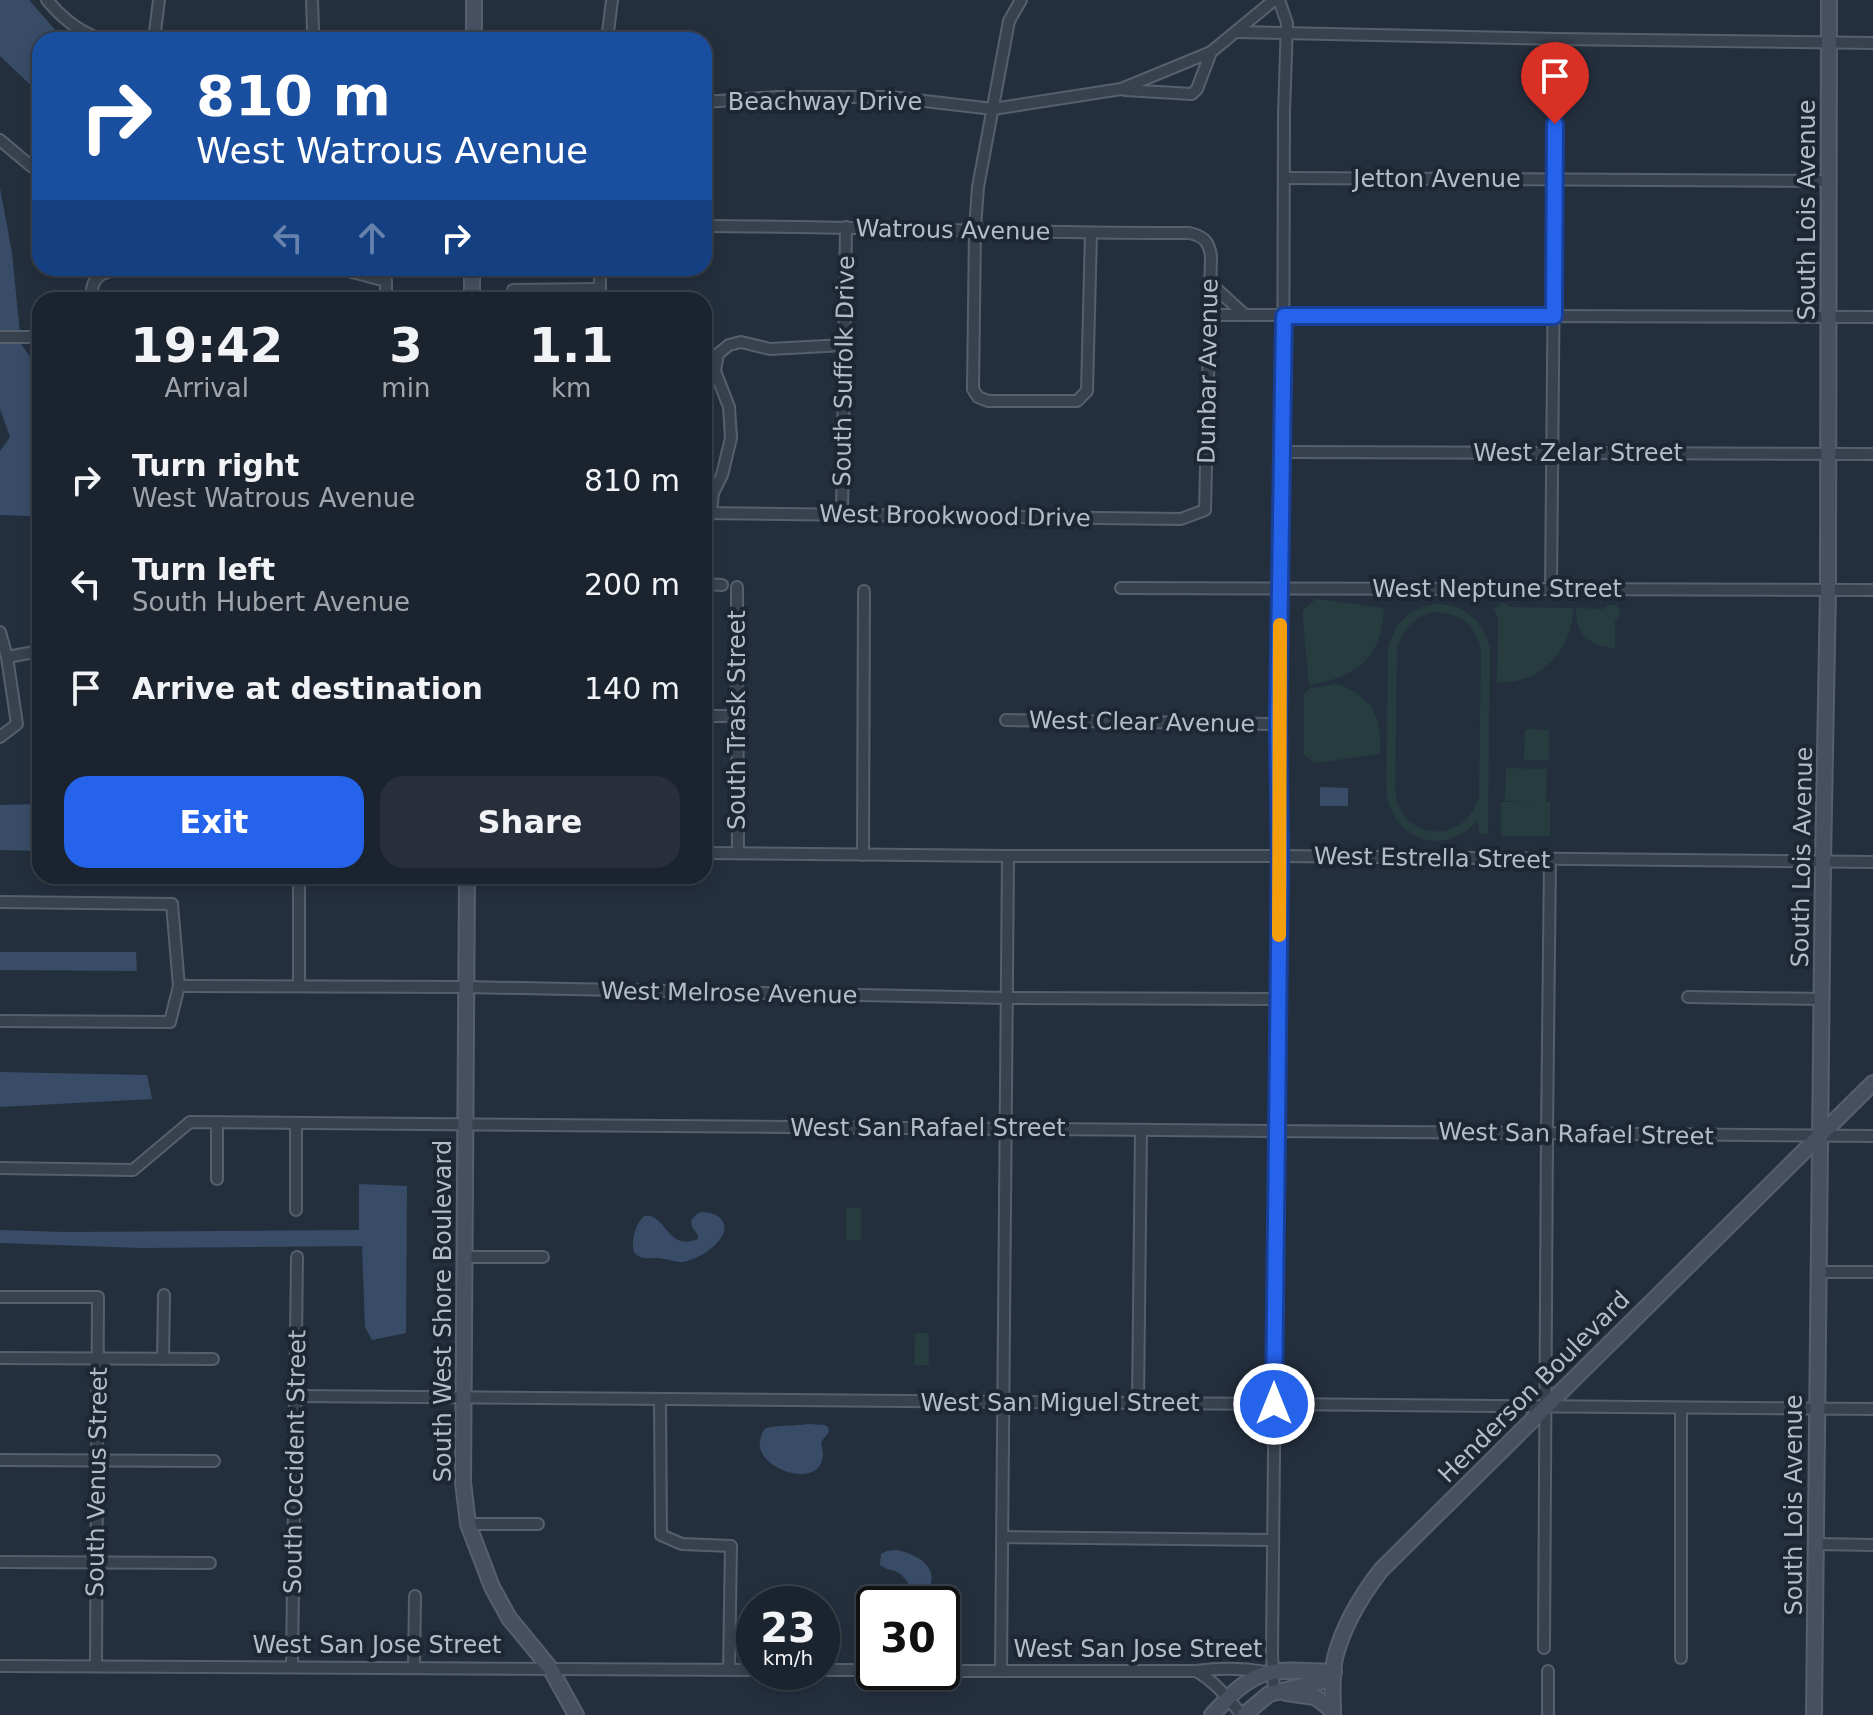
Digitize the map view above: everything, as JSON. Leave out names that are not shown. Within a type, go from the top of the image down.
[{"type":"street","points":[[47,0],[84,32]]},
{"type":"street","points":[[155,32],[159,0]]},
{"type":"street","points":[[312,0],[312,32]]},
{"type":"street","points":[[474,0],[474,32]]},
{"type":"street","points":[[608,32],[612,0]]},
{"type":"street","points":[[1021,0],[1009,21],[978,187],[973,389],[978,397],[988,401],[1077,401],[1087,391],[1091,233]]},
{"type":"street","points":[[1121,89],[1211,52],[1276,0],[1287,23],[1287,33],[1270,1672],[1274,1692]]},
{"type":"street","name":"South Lois Avenue","points":[[1814,1715],[1828,590],[1829,42],[1826,3]]},
{"type":"street","points":[[1237,32],[1873,43]]},
{"type":"street","points":[[1551,589],[1556,39]]},
{"type":"street","points":[[1121,89],[1192,94],[1197,89],[1211,52]]},
{"type":"street","name":"Beachway Drive","points":[[712,101],[777,97],[890,97],[993,109],[1121,89]]},
{"type":"street","points":[[0,140],[32,166]]},
{"type":"street","name":"Jetton Avenue","points":[[1285,178],[1829,181]]},
{"type":"street","name":"Watrous Avenue","points":[[712,226],[1189,233],[1201,236]]},
{"type":"street","name":"South Suffolk Drive","points":[[842,514],[846,227]]},
{"type":"street","name":"Dunbar Avenue","points":[[1201,236],[1210,250],[1205,510]]},
{"type":"street","points":[[367,276],[386,281],[386,292]]},
{"type":"street","points":[[1210,283],[1245,315]]},
{"type":"street","points":[[513,290],[556,292]]},
{"type":"street","points":[[1210,315],[1873,317]]},
{"type":"street","points":[[0,337],[32,337]]},
{"type":"street","points":[[712,497],[722,475],[731,438],[729,407],[715,371],[718,354],[729,345],[741,342],[770,349],[844,345]]},
{"type":"street","name":"West Zelar Street","points":[[1283,452],[1873,454]]},
{"type":"street","name":"West Brookwood Drive","points":[[712,513],[1181,519],[1205,510]]},
{"type":"street","points":[[712,584],[722,585]]},
{"type":"street","name":"South Trask Street","points":[[737,587],[738,853]]},
{"type":"street","name":"West Neptune Street","points":[[1121,588],[1873,590]]},
{"type":"street","points":[[863,855],[864,591]]},
{"type":"street","points":[[0,632],[17,724],[0,737]]},
{"type":"street","points":[[7,657],[32,652]]},
{"type":"street","points":[[712,716],[738,716]]},
{"type":"street","name":"West Clear Avenue","points":[[1006,720],[1278,724]]},
{"type":"street","name":"West Estrella Street","points":[[712,853],[1873,862]]},
{"type":"street","points":[[1001,1671],[1008,856]]},
{"type":"street","points":[[1544,1648],[1550,859]]},
{"type":"street","points":[[299,884],[299,986]]},
{"type":"street","name":"South West Shore Boulevard","points":[[467,884],[463,1482],[468,1524],[492,1587],[509,1618],[550,1668],[576,1715]]},
{"type":"street","points":[[0,902],[172,904],[179,986],[170,1022],[0,1021]]},
{"type":"street","name":"West Melrose Avenue","points":[[179,986],[1278,999]]},
{"type":"street","points":[[1688,997],[1821,999]]},
{"type":"street","name":"Henderson Boulevard","points":[[1333,1713],[1335,1660],[1356,1607],[1381,1570],[1873,1083]]},
{"type":"street","name":"West San Rafael Street","points":[[0,1168],[133,1170],[190,1122],[1873,1136]]},
{"type":"street","points":[[217,1123],[217,1179]]},
{"type":"street","points":[[296,1123],[296,1210]]},
{"type":"street","points":[[1138,1403],[1141,1130]]},
{"type":"street","name":"South Occident Street","points":[[292,1667],[297,1257]]},
{"type":"street","points":[[465,1257],[543,1257]]},
{"type":"street","points":[[1819,1272],[1873,1272]]},
{"type":"street","points":[[163,1359],[164,1295]]},
{"type":"street","name":"South Venus Street","points":[[0,1297],[98,1297],[96,1666]]},
{"type":"street","points":[[0,1358],[213,1359]]},
{"type":"street","name":"West San Miguel Street","points":[[295,1396],[1873,1409]]},
{"type":"street","points":[[660,1400],[661,1535],[682,1544],[731,1546],[729,1669]]},
{"type":"street","points":[[1681,1408],[1681,1658]]},
{"type":"street","points":[[0,1460],[214,1461]]},
{"type":"street","points":[[468,1524],[538,1524]]},
{"type":"street","points":[[1003,1537],[1273,1540]]},
{"type":"street","points":[[1816,1544],[1873,1545]]},
{"type":"street","points":[[0,1562],[210,1563]]},
{"type":"street","points":[[414,1668],[415,1596]]},
{"type":"street","name":"West San Jose Street","points":[[0,1666],[736,1669]]},
{"type":"street","name":"West San Jose Street","points":[[960,1671],[1210,1669],[1334,1672]]},
{"type":"street","points":[[1196,1671],[1209,1678],[1243,1715],[1263,1697],[1320,1682],[1334,1672]]},
{"type":"street","points":[[1548,1671],[1548,1715]]},
{"type":"street","points":[[1212,1715],[1251,1680],[1270,1672]]},
{"type":"street","points":[[1274,1692],[1315,1697],[1333,1713]]},
{"type":"green space","points":[[1316,599],[1384,608],[1378,640],[1364,663],[1341,677],[1309,685],[1302,611]]},
{"type":"green space","points":[[1503,602],[1510,607],[1573,608],[1567,638],[1551,662],[1527,678],[1497,682],[1498,619],[1494,609]]},
{"type":"green space","points":[[1447,605],[1464,611],[1483,629],[1490,647],[1488,834],[1479,834],[1478,820],[1449,839],[1434,841],[1419,837],[1395,818],[1389,802],[1386,784],[1388,652],[1398,626],[1410,613],[1427,606]],"holes":[[[1430,613],[1456,617],[1470,626],[1481,650],[1479,796],[1472,812],[1461,823],[1448,830],[1434,831],[1420,828],[1408,820],[1395,791],[1397,649],[1413,622]]]},
{"type":"green space","points":[[1616,605],[1620,610],[1615,621],[1615,648],[1591,642],[1581,632],[1576,617],[1576,608],[1603,609]]},
{"type":"green space","points":[[1338,684],[1360,696],[1373,711],[1379,730],[1380,754],[1315,763],[1304,755],[1304,694],[1310,688]]},
{"type":"green space","points":[[1527,729],[1549,731],[1547,760],[1524,760]]},
{"type":"green space","points":[[1506,768],[1547,769],[1546,802],[1550,802],[1550,836],[1501,836],[1501,802],[1536,802],[1505,801]]},
{"type":"green space","points":[[846,1208],[861,1208],[861,1240],[846,1240]]},
{"type":"green space","points":[[915,1333],[929,1333],[929,1365],[914,1365]]},
{"type":"water","points":[[0,0],[29,0],[58,32],[32,32],[32,86],[0,56]]},
{"type":"water","points":[[0,188],[12,253],[21,344],[32,361],[32,520],[29,516],[0,515],[0,451],[10,437],[0,409]]},
{"type":"water","points":[[1320,787],[1348,788],[1348,806],[1320,806]]},
{"type":"water","points":[[32,804],[32,851],[0,850],[0,805]]},
{"type":"water","points":[[0,952],[136,952],[137,971],[0,970]]},
{"type":"water","points":[[0,1072],[147,1075],[152,1099],[0,1107]]},
{"type":"water","points":[[359,1184],[407,1186],[406,1333],[372,1340],[365,1327],[362,1246],[140,1248],[0,1243],[0,1230],[359,1230]]},
{"type":"water","points":[[702,1212],[716,1215],[724,1225],[720,1240],[705,1253],[681,1262],[644,1258],[634,1252],[634,1233],[644,1216],[658,1220],[673,1237],[687,1242],[698,1239],[691,1220]]},
{"type":"water","points":[[824,1425],[829,1432],[821,1442],[823,1458],[817,1469],[809,1473],[786,1472],[776,1467],[761,1451],[760,1441],[765,1429]]},
{"type":"water","points":[[896,1550],[919,1559],[930,1569],[930,1586],[910,1586],[899,1573],[880,1565],[881,1554]]},
{"type":"slow traffic","points":[[1279,935],[1280,625]]},
{"type":"route","points":[[1274,1404],[1284,316],[1554,316],[1555,124]]}]
